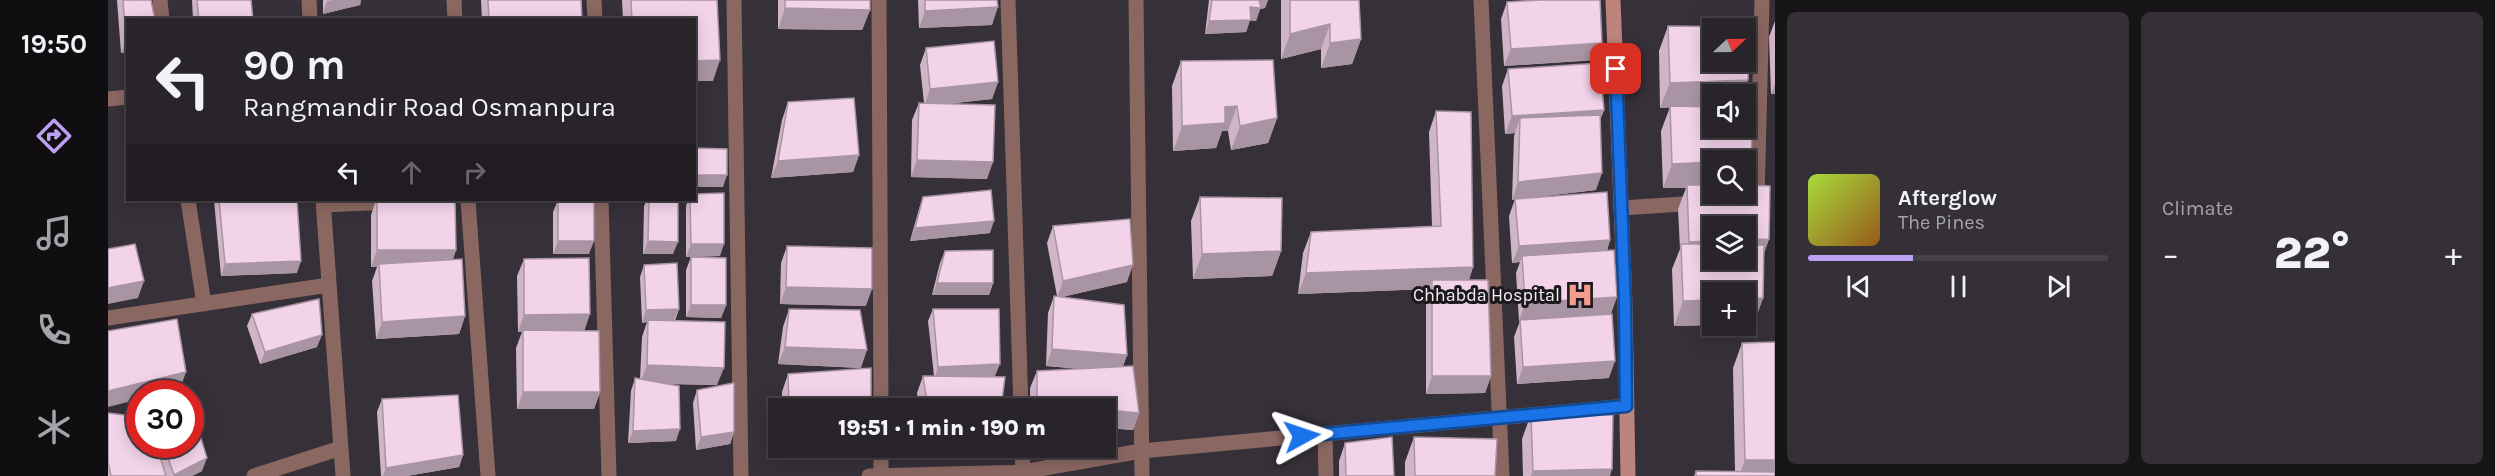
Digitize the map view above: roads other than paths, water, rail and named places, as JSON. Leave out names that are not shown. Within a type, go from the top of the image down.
[{"type":"street","points":[[160,0],[162,18]]},
{"type":"street","points":[[309,0],[310,18]]},
{"type":"street","points":[[454,0],[455,18]]},
{"type":"street","points":[[594,0],[595,18]]},
{"type":"street","points":[[734,0],[741,476]]},
{"type":"street","points":[[879,0],[881,398]]},
{"type":"street","points":[[1008,0],[1020,398]]},
{"type":"street","points":[[1136,0],[1142,476]]},
{"type":"street","points":[[1480,0],[1502,476]]},
{"type":"street","points":[[1613,0],[1622,208],[1628,476]]},
{"type":"street","points":[[1756,200],[1762,0]]},
{"type":"street","points":[[108,99],[126,97]]},
{"type":"street","points":[[188,201],[204,304]]},
{"type":"street","points":[[343,476],[323,202],[378,201]]},
{"type":"street","points":[[468,201],[488,476]]},
{"type":"street","points":[[601,201],[609,476]]},
{"type":"street","points":[[1622,208],[1702,203]]},
{"type":"street","points":[[108,318],[329,285]]},
{"type":"street","points":[[879,458],[875,475],[1023,472],[1141,451],[1626,406]]},
{"type":"street","points":[[1325,434],[1326,476]]},
{"type":"street","points":[[254,476],[341,448]]},
{"type":"street","points":[[1022,458],[1023,472]]},
{"type":"place","name":"Chhabda Hospital","points":[[1580,295]]}]
